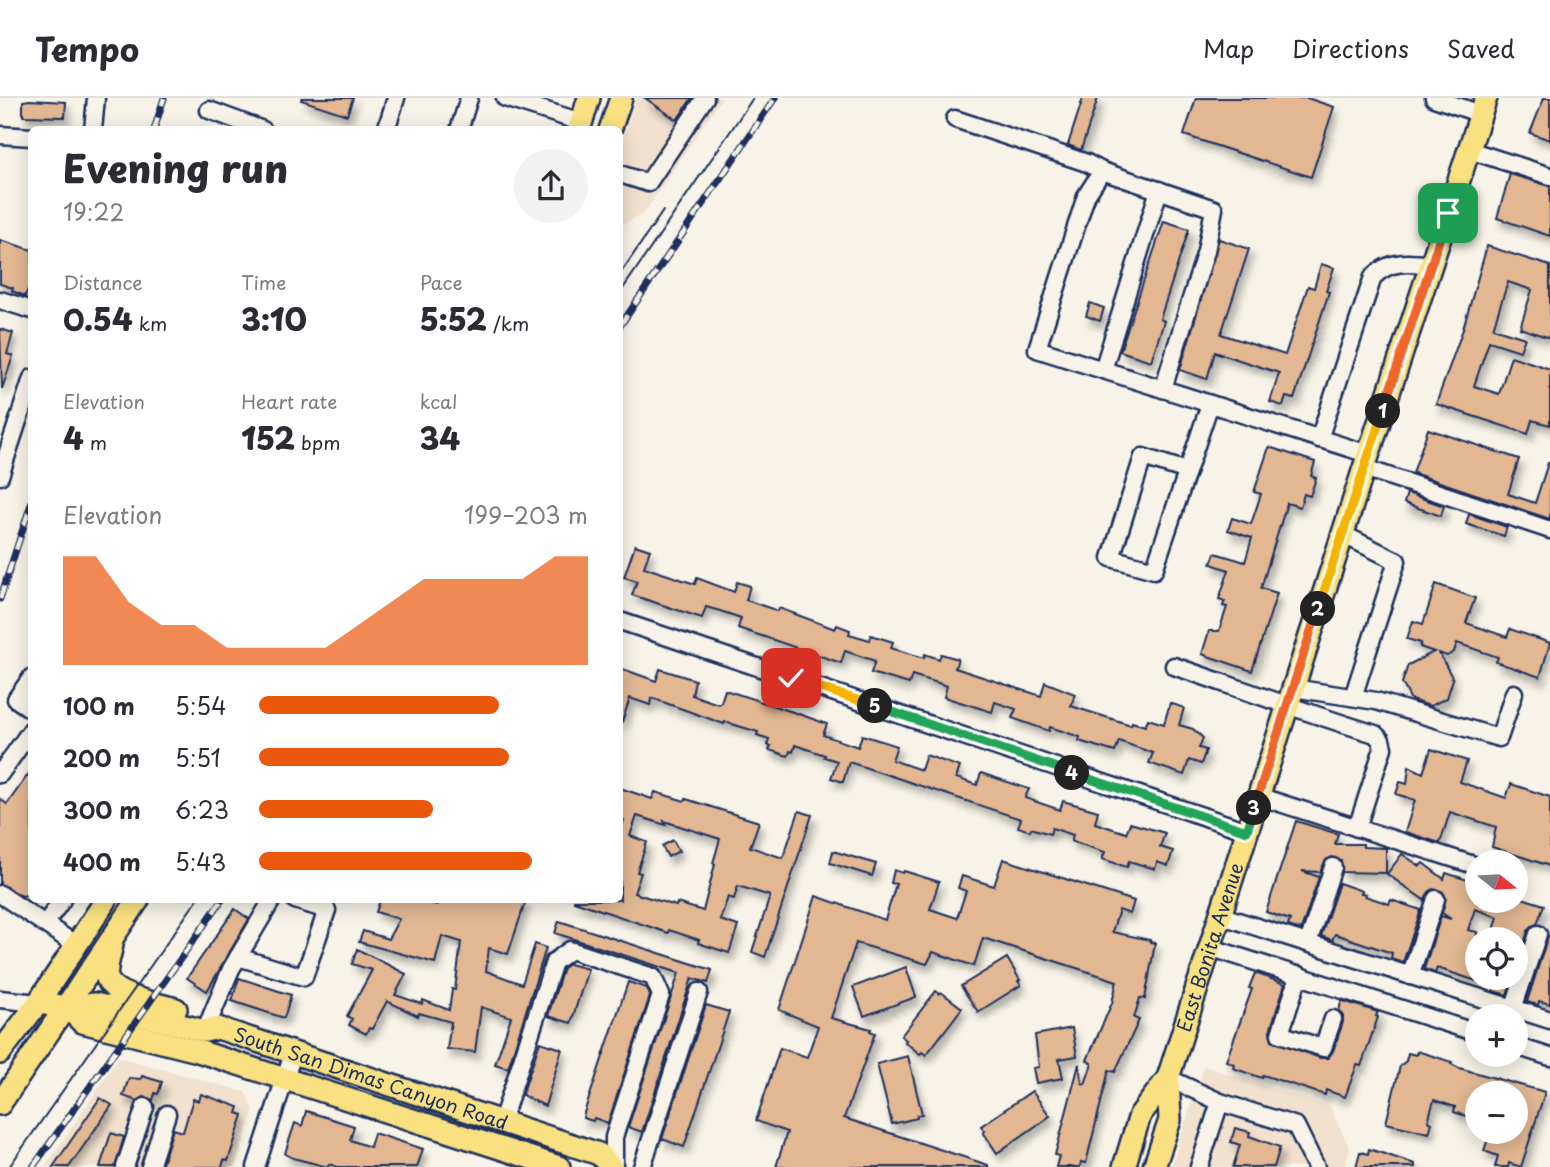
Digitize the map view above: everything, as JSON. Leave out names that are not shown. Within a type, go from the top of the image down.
[{"type":"main road","points":[[580,126],[589,98]]},
{"type":"main road","points":[[611,126],[621,98]]},
{"type":"main road","name":"East Bonita Avenue","points":[[1124,1167],[1140,1115],[1168,1078],[1342,534],[1483,106]]},
{"type":"main road","points":[[0,1053],[38,1003],[104,903]]},
{"type":"main road","points":[[0,1104],[136,903]]},
{"type":"main road","points":[[114,935],[106,974],[113,987],[130,996],[214,1024]]},
{"type":"main road","name":"South San Dimas Canyon Road","points":[[38,1003],[67,1007],[95,1004],[205,1031],[214,1024],[293,1054],[599,1154],[612,1167]]},
{"type":"main road","name":"South San Dimas Canyon Road","points":[[67,1007],[82,1022],[198,1051],[559,1167]]},
{"type":"main road","name":"East Bonita Avenue","points":[[1154,1167],[1170,1120],[1168,1078]]},
{"type":"street","points":[[93,126],[96,98]]},
{"type":"street","points":[[387,126],[396,98]]},
{"type":"street","points":[[460,126],[469,98]]},
{"type":"street","points":[[505,98],[580,126]]},
{"type":"street","points":[[623,175],[648,183],[705,98]]},
{"type":"street","points":[[1434,98],[1483,106]]},
{"type":"street","points":[[209,110],[252,126]]},
{"type":"street","points":[[955,119],[1214,209],[1206,251],[1163,389]]},
{"type":"street","points":[[0,135],[28,137]]},
{"type":"street","points":[[1469,150],[1550,176]]},
{"type":"street","points":[[1102,171],[1086,196],[1037,349],[1319,439],[1366,461],[1550,530]]},
{"type":"street","points":[[1103,370],[1159,190]]},
{"type":"street","points":[[1319,439],[1376,273],[1401,262],[1431,265]]},
{"type":"street","points":[[0,300],[28,309]]},
{"type":"street","points":[[0,476],[4,450],[28,388]]},
{"type":"street","points":[[1188,471],[1143,457],[1111,558],[1154,570],[1188,471],[1210,404]]},
{"type":"street","points":[[1342,534],[1397,561],[1353,697]]},
{"type":"street","points":[[623,622],[1247,831]]},
{"type":"street","points":[[1174,666],[1290,698],[1375,734],[1381,740],[1382,748],[1357,828]]},
{"type":"street","points":[[28,682],[16,699],[28,707]]},
{"type":"street","points":[[1290,698],[1353,697],[1376,701],[1499,738],[1514,693]]},
{"type":"street","points":[[0,774],[28,735]]},
{"type":"street","points":[[1258,796],[1465,862]]},
{"type":"street","points":[[1308,943],[1333,867]]},
{"type":"street","points":[[0,894],[76,945]]},
{"type":"street","points":[[1410,976],[1436,899]]},
{"type":"street","points":[[45,924],[60,903]]},
{"type":"street","points":[[214,1024],[237,957],[270,903]]},
{"type":"street","points":[[237,957],[304,977],[327,910],[305,903]]},
{"type":"street","points":[[1219,915],[1497,1004]]},
{"type":"street","points":[[1515,1004],[1538,934]]},
{"type":"street","points":[[1209,947],[1465,1029]]},
{"type":"street","points":[[502,1121],[554,962],[570,950],[653,976],[661,995],[614,1137],[612,1167]]},
{"type":"street","points":[[1299,975],[1280,1034],[1323,1048],[1333,1019]]},
{"type":"street","points":[[642,1167],[699,992]]},
{"type":"street","name":"South San Dimas Canyon Road","points":[[0,999],[38,1003]]},
{"type":"street","points":[[1528,1013],[1550,1020]]},
{"type":"street","points":[[1528,1050],[1550,1057]]},
{"type":"street","points":[[256,1167],[293,1054]]},
{"type":"street","points":[[1168,1078],[1220,1102],[1296,1126],[1316,1167]]},
{"type":"street","points":[[1199,1167],[1220,1102]]},
{"type":"street","points":[[125,1167],[145,1107]]},
{"type":"street","points":[[149,1167],[167,1114]]},
{"type":"shaded area","points":[[636,98],[722,98],[644,213],[623,224],[623,138]]},
{"type":"shaded area","points":[[119,1057],[245,1092],[254,1110],[235,1167],[45,1167]]},
{"type":"shaded area","points":[[1204,1066],[1330,1107],[1350,1149],[1344,1167],[1171,1167]]},
{"type":"building","points":[[353,98],[347,115],[301,100]]},
{"type":"building","points":[[645,98],[692,98],[677,120]]},
{"type":"building","points":[[1083,98],[1098,98],[1081,150],[1068,145]]},
{"type":"building","points":[[1196,98],[1307,98],[1334,107],[1311,177],[1184,135]]},
{"type":"building","points":[[1544,98],[1550,98],[1550,140],[1530,133]]},
{"type":"building","points":[[23,101],[66,102],[65,117],[23,116]]},
{"type":"building","points":[[1510,174],[1550,186],[1550,236],[1497,218]]},
{"type":"building","points":[[1164,221],[1189,229],[1160,319],[1164,321],[1151,361],[1120,351]]},
{"type":"building","points":[[1219,239],[1249,249],[1221,334],[1285,355],[1308,286],[1314,288],[1321,264],[1334,268],[1326,291],[1329,292],[1294,399],[1286,397],[1283,406],[1270,402],[1279,373],[1215,352],[1207,379],[1180,370]]},
{"type":"building","points":[[0,240],[28,249],[28,290],[25,296],[0,284]]},
{"type":"building","points":[[1487,246],[1550,266],[1550,338],[1520,328],[1532,290],[1508,282],[1493,328],[1525,338],[1520,351],[1489,341],[1474,386],[1499,394],[1511,356],[1550,369],[1550,425],[1532,420],[1528,434],[1436,404],[1463,329]]},
{"type":"building","points":[[1090,303],[1104,308],[1100,321],[1086,316]]},
{"type":"building","points":[[0,329],[13,333],[7,354],[13,356],[2,389]]},
{"type":"building","points":[[1428,429],[1519,459],[1508,494],[1535,503],[1550,463],[1550,519],[1413,473]]},
{"type":"building","points":[[1269,447],[1315,462],[1311,476],[1316,478],[1310,496],[1304,494],[1300,507],[1287,503],[1261,588],[1277,593],[1252,671],[1202,654],[1209,631],[1219,631],[1227,607],[1223,606],[1225,601],[1219,599],[1229,570],[1211,564],[1215,553],[1245,562],[1252,538],[1228,530],[1232,518],[1251,524],[1261,494],[1254,492]]},
{"type":"building","points":[[1407,493],[1444,506],[1441,516],[1404,503]]},
{"type":"building","points":[[1469,514],[1507,527],[1504,536],[1466,524]]},
{"type":"building","points":[[635,545],[650,550],[644,567],[695,584],[697,578],[734,592],[737,582],[750,586],[746,600],[778,611],[779,608],[835,629],[837,625],[850,630],[849,634],[870,640],[871,635],[893,642],[891,648],[924,658],[925,654],[939,659],[941,654],[958,659],[955,668],[1041,696],[1045,682],[1075,694],[1071,706],[1131,725],[1132,722],[1145,726],[1148,719],[1164,724],[1170,703],[1184,708],[1179,725],[1193,729],[1203,738],[1199,748],[1206,750],[1201,764],[1189,760],[1184,775],[1149,763],[1153,753],[1119,741],[1115,752],[1079,741],[1080,737],[1050,727],[1049,731],[1012,718],[1016,709],[995,702],[992,712],[944,697],[947,686],[938,683],[912,675],[909,684],[871,673],[875,661],[845,651],[841,663],[738,628],[741,618],[720,611],[706,607],[702,618],[632,595],[637,581],[624,577]]},
{"type":"building","points":[[1436,584],[1475,598],[1466,623],[1507,637],[1510,629],[1550,643],[1540,677],[1496,662],[1498,657],[1457,643],[1454,652],[1447,656],[1439,653],[1453,679],[1447,698],[1430,706],[1411,700],[1402,683],[1408,665],[1434,652],[1420,647],[1421,643],[1407,639],[1413,621],[1423,624]]},
{"type":"building","points":[[623,669],[656,681],[660,669],[695,680],[692,695],[718,704],[725,690],[827,724],[823,735],[858,747],[862,735],[897,746],[892,760],[921,770],[926,755],[960,767],[956,778],[977,785],[981,773],[1029,789],[1025,798],[1060,810],[1063,801],[1098,811],[1095,823],[1126,833],[1130,823],[1165,833],[1160,847],[1173,851],[1168,866],[1157,862],[1155,869],[1129,861],[1127,867],[1102,859],[1105,852],[1071,841],[1073,835],[1052,828],[1050,834],[1031,828],[1030,831],[1018,827],[1021,819],[849,762],[843,782],[831,778],[837,761],[824,757],[825,755],[795,745],[788,756],[769,750],[769,739],[757,735],[758,732],[725,722],[724,724],[652,698],[650,705],[630,698],[623,719]]},
{"type":"building","points":[[1431,749],[1467,761],[1460,782],[1506,798],[1511,784],[1550,797],[1550,866],[1528,859],[1528,850],[1501,850],[1492,847],[1496,827],[1450,812],[1440,843],[1405,832],[1415,800],[1396,794],[1400,782],[1407,784],[1409,766],[1423,773]]},
{"type":"building","points":[[28,775],[28,895],[22,896],[0,884],[0,799],[7,804]]},
{"type":"building","points":[[623,789],[652,799],[655,792],[685,801],[686,799],[759,822],[750,847],[783,858],[799,811],[812,815],[765,957],[752,952],[770,896],[738,886],[734,899],[728,897],[720,920],[738,926],[729,953],[698,943],[699,940],[669,930],[668,933],[580,903],[623,903]],"holes":[[[637,816],[666,825],[664,821],[720,839],[703,911],[634,893],[641,873],[637,872],[647,842],[630,836]]]},
{"type":"building","points":[[1296,821],[1338,834],[1335,844],[1363,844],[1363,847],[1386,848],[1386,873],[1342,872],[1341,861],[1332,857],[1326,860],[1320,872],[1302,871],[1319,877],[1301,930],[1288,926],[1290,920],[1266,912]]},
{"type":"building","points":[[673,840],[679,851],[668,857],[662,846]]},
{"type":"building","points":[[833,851],[876,864],[872,876],[830,863]]},
{"type":"building","points":[[1402,854],[1420,866],[1423,863],[1444,879],[1446,873],[1465,879],[1465,914],[1473,914],[1469,927],[1465,927],[1465,977],[1437,968],[1435,973],[1424,969],[1441,916],[1451,919],[1442,913],[1446,898],[1443,892],[1433,889],[1424,900],[1387,874]]},
{"type":"building","points":[[1003,859],[1134,901],[1130,914],[1119,910],[1112,932],[1155,943],[1145,999],[1140,998],[1134,1018],[1139,1020],[1115,1072],[1109,1070],[1086,1163],[1081,1162],[1080,1167],[1056,1167],[1059,1156],[1055,1155],[1079,1064],[1082,1083],[1085,1084],[1092,1064],[1087,1060],[1112,1003],[1117,981],[983,938],[974,966],[933,952],[927,964],[856,943],[831,1018],[871,1029],[870,1031],[875,1033],[844,1118],[988,1167],[776,1167],[787,1132],[756,1121],[780,1048],[807,1057],[818,1026],[779,1010],[816,896],[885,920],[896,884],[891,883],[894,870],[904,871],[939,882],[930,909],[957,918],[966,891],[958,888],[962,876],[994,886]]},
{"type":"building","points":[[1339,883],[1389,904],[1391,900],[1421,910],[1403,962],[1391,958],[1392,953],[1335,934],[1332,940],[1321,936]]},
{"type":"building","points":[[1528,900],[1544,905],[1537,924],[1528,931],[1528,927],[1495,927],[1498,917],[1489,914],[1528,914]]},
{"type":"building","points":[[379,903],[525,903],[508,954],[489,948],[486,971],[522,984],[535,944],[546,948],[508,1068],[495,1064],[511,1017],[481,1007],[475,1052],[447,1049],[451,1022],[419,1013],[418,1016],[387,1001],[372,1029],[369,1028],[366,1034],[349,1025],[352,1019],[347,1016],[372,970],[352,964],[357,949],[406,974],[395,995],[422,1004],[423,1000],[449,1010],[452,989],[455,990],[461,942],[442,936],[435,963],[359,942],[363,931],[388,939],[399,919],[376,912]]},
{"type":"building","points":[[235,909],[249,919],[207,991],[187,978]]},
{"type":"building","points":[[559,921],[712,970],[708,983],[692,978],[642,1132],[628,1127],[679,973],[555,933]]},
{"type":"building","points":[[1548,936],[1550,1004],[1539,1001],[1538,1005],[1527,1002]]},
{"type":"building","points":[[1007,958],[1021,985],[978,1012],[961,986]]},
{"type":"building","points":[[569,964],[588,969],[571,1023],[548,1016],[563,968]]},
{"type":"building","points":[[906,967],[916,997],[864,1016],[853,987]]},
{"type":"building","points":[[1255,973],[1285,984],[1270,1031],[1272,1040],[1320,1058],[1328,1058],[1333,1051],[1343,1022],[1339,1011],[1341,1002],[1378,1012],[1361,1066],[1357,1065],[1345,1097],[1326,1090],[1325,1095],[1263,1075],[1262,1078],[1233,1068],[1234,1064],[1226,1061],[1252,989],[1249,988]]},
{"type":"building","points":[[239,978],[291,995],[284,1018],[232,1001]]},
{"type":"building","points":[[628,982],[647,988],[650,996],[608,1123],[594,1118],[593,1121],[583,1118],[584,1113]]},
{"type":"building","points":[[1493,990],[1508,990],[1507,995]]},
{"type":"building","points":[[936,991],[962,1008],[926,1055],[922,1052],[920,1054],[901,1036]]},
{"type":"building","points":[[706,1005],[729,1012],[684,1147],[662,1139]]},
{"type":"building","points":[[1072,1028],[1077,1056],[1059,1059],[1063,1078],[1036,1083],[1033,1068],[1039,1067],[1035,1035]]},
{"type":"building","points":[[540,1042],[562,1049],[545,1106],[522,1095]]},
{"type":"building","points":[[1417,1051],[1452,1062],[1451,1064],[1459,1068],[1506,1081],[1465,1081],[1465,1116],[1454,1112],[1455,1107],[1434,1100],[1428,1121],[1432,1123],[1429,1133],[1386,1123],[1400,1066],[1406,1061],[1408,1053],[1416,1055]]},
{"type":"building","points":[[908,1056],[922,1114],[917,1115],[917,1118],[892,1124],[877,1064]]},
{"type":"building","points":[[142,1076],[162,1082],[153,1100],[144,1097],[137,1101],[123,1096],[129,1078],[141,1079]]},
{"type":"building","points":[[1528,1087],[1545,1092],[1521,1167],[1509,1163],[1508,1167],[1495,1167],[1498,1156],[1484,1151],[1486,1144],[1528,1144]]},
{"type":"building","points":[[1032,1091],[1050,1116],[997,1153],[981,1126]]},
{"type":"building","points":[[201,1094],[239,1107],[237,1113],[243,1115],[228,1161],[224,1160],[222,1167],[161,1167],[173,1129],[183,1132],[193,1099],[199,1101]]},
{"type":"building","points":[[100,1098],[112,1105],[69,1167],[53,1167]]},
{"type":"building","points":[[306,1111],[354,1126],[350,1140],[370,1147],[374,1133],[423,1149],[417,1167],[338,1167],[329,1164],[328,1167],[285,1154],[295,1123],[302,1126]]},
{"type":"building","points":[[1235,1128],[1250,1132],[1249,1136],[1280,1147],[1274,1167],[1233,1167],[1240,1145],[1231,1142]]},
{"type":"building","points":[[111,1133],[124,1137],[115,1167],[100,1167]]},
{"type":"building","points":[[1369,1149],[1415,1164],[1415,1167],[1356,1167],[1360,1152],[1368,1154]]},
{"type":"tram line","points":[[623,289],[753,98]]},
{"type":"tram line","points":[[623,270],[663,211]]},
{"type":"tram line","points":[[9,1167],[195,903]]},
{"type":"railway","points":[[155,126],[164,98]]},
{"type":"railway","points":[[623,322],[775,98]]},
{"type":"railway","points":[[0,599],[28,513]]},
{"type":"railway","points":[[33,1167],[220,903]]},
{"type":"route","points":[[791,678],[1247,831],[1448,213]]}]
